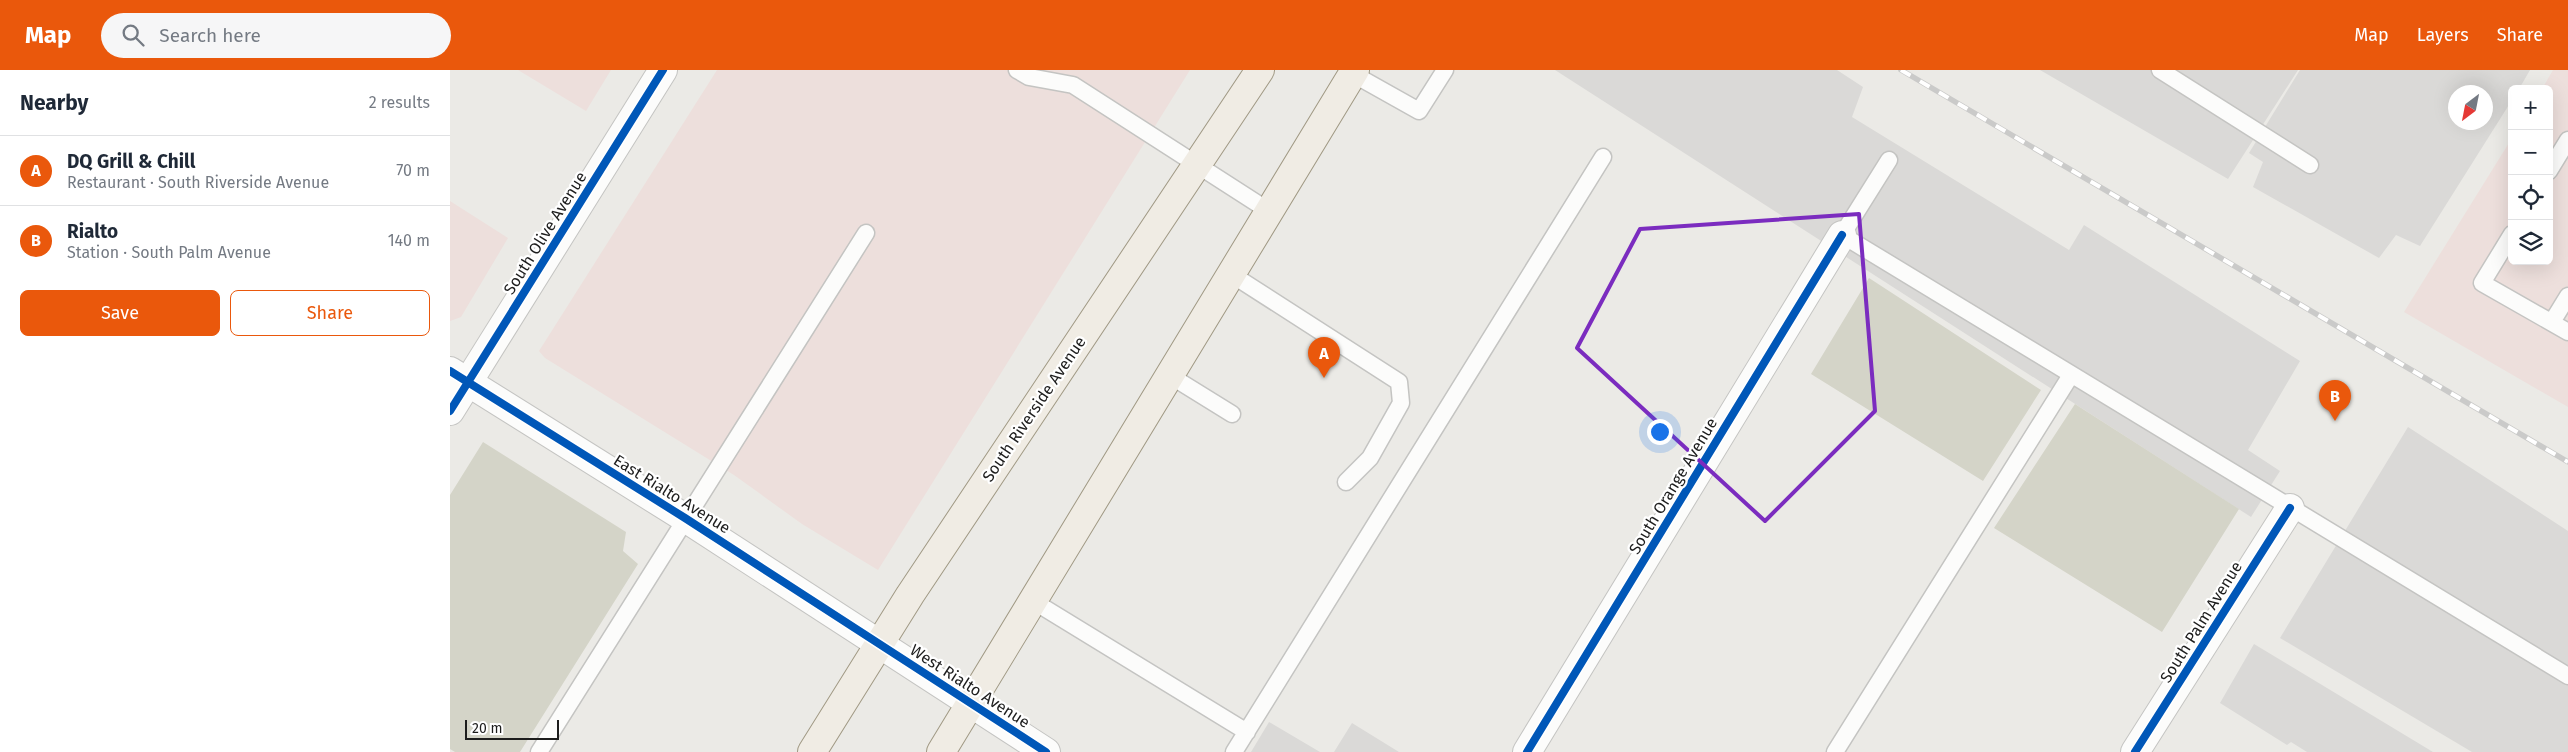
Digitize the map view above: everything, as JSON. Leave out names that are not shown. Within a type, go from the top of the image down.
[{"type":"main road","name":"South Riverside Avenue","points":[[812,752],[879,643],[1260,70]]},
{"type":"main road","points":[[941,752],[1354,72]]},
{"type":"street","name":"South Olive Avenue","points":[[450,411],[459,377],[663,70]]},
{"type":"street","name":"South Orange Avenue","points":[[1527,752],[1842,235]]},
{"type":"street","name":"East Rialto Avenue","points":[[459,377],[685,518],[879,643]]},
{"type":"street","name":"South Palm Avenue","points":[[2135,752],[2290,508]]},
{"type":"street","name":"West Rialto Avenue","points":[[879,643],[971,705],[1046,752]]},
{"type":"lane","points":[[1017,70],[1029,77],[1074,85],[1269,211]]},
{"type":"lane","points":[[1354,72],[1419,111],[1445,70]]},
{"type":"lane","points":[[2160,70],[2310,165]]},
{"type":"lane","points":[[2553,164],[2568,140]]},
{"type":"lane","points":[[1234,752],[1603,156]]},
{"type":"lane","points":[[1889,160],[1842,235],[2568,676]]},
{"type":"lane","points":[[539,752],[866,233]]},
{"type":"lane","points":[[2508,241],[2482,283],[2568,332]]},
{"type":"lane","points":[[1231,274],[1399,382],[1401,403],[1370,458],[1346,482]]},
{"type":"lane","points":[[2552,322],[2568,296]]},
{"type":"lane","points":[[1169,375],[1232,414]]},
{"type":"lane","points":[[1835,752],[2071,375]]},
{"type":"lane","points":[[1033,601],[1247,732]]},
{"type":"highlighted area","points":[[1859,214],[1875,411],[1765,521],[1577,348],[1640,229]]},
{"type":"shaded area","points":[[518,70],[611,70],[586,111]]},
{"type":"shaded area","points":[[717,70],[1190,70],[878,570],[802,524],[734,475],[545,358],[539,351]]},
{"type":"shaded area","points":[[1555,70],[1837,70],[1863,87],[1852,117],[2069,250],[2084,225],[2300,361],[2248,450],[2280,471],[2251,517]]},
{"type":"shaded area","points":[[2040,70],[2298,70],[2228,179]]},
{"type":"shaded area","points":[[2300,70],[2530,70],[2521,85],[2508,85],[2508,106],[2420,246],[2396,235],[2379,258],[2253,187],[2263,162],[2249,153]]},
{"type":"shaded area","points":[[2553,70],[2568,70],[2568,407],[2404,312],[2508,144],[2508,265],[2553,265],[2553,85],[2544,85]]},
{"type":"shaded area","points":[[450,201],[508,238],[461,317],[450,321]]},
{"type":"shaded area","points":[[1869,278],[2041,390],[1983,481],[1811,374]]},
{"type":"shaded area","points":[[2075,404],[2239,509],[2162,632],[1994,528]]},
{"type":"shaded area","points":[[2408,427],[2568,531],[2568,752],[2472,752],[2280,638]]},
{"type":"shaded area","points":[[483,442],[626,532],[623,551],[638,564],[520,752],[455,752],[450,749],[450,495]]},
{"type":"shaded area","points":[[2254,644],[2433,752],[2307,752],[2291,742],[2287,745],[2220,703]]},
{"type":"shaded area","points":[[1269,722],[1320,752],[1251,752]]},
{"type":"shaded area","points":[[1352,723],[1399,752],[1334,752]]},
{"type":"railway","points":[[1901,70],[2568,462]]},
{"type":"cycle path","points":[[450,411],[663,70]]},
{"type":"cycle path","points":[[1527,752],[1842,235]]},
{"type":"cycle path","points":[[450,371],[685,518],[1046,752]]},
{"type":"cycle path","points":[[2135,752],[2290,508]]},
{"type":"place","name":"DQ Grill & Chill","points":[[1324,378]]},
{"type":"place","name":"Rialto","points":[[2335,421]]}]
